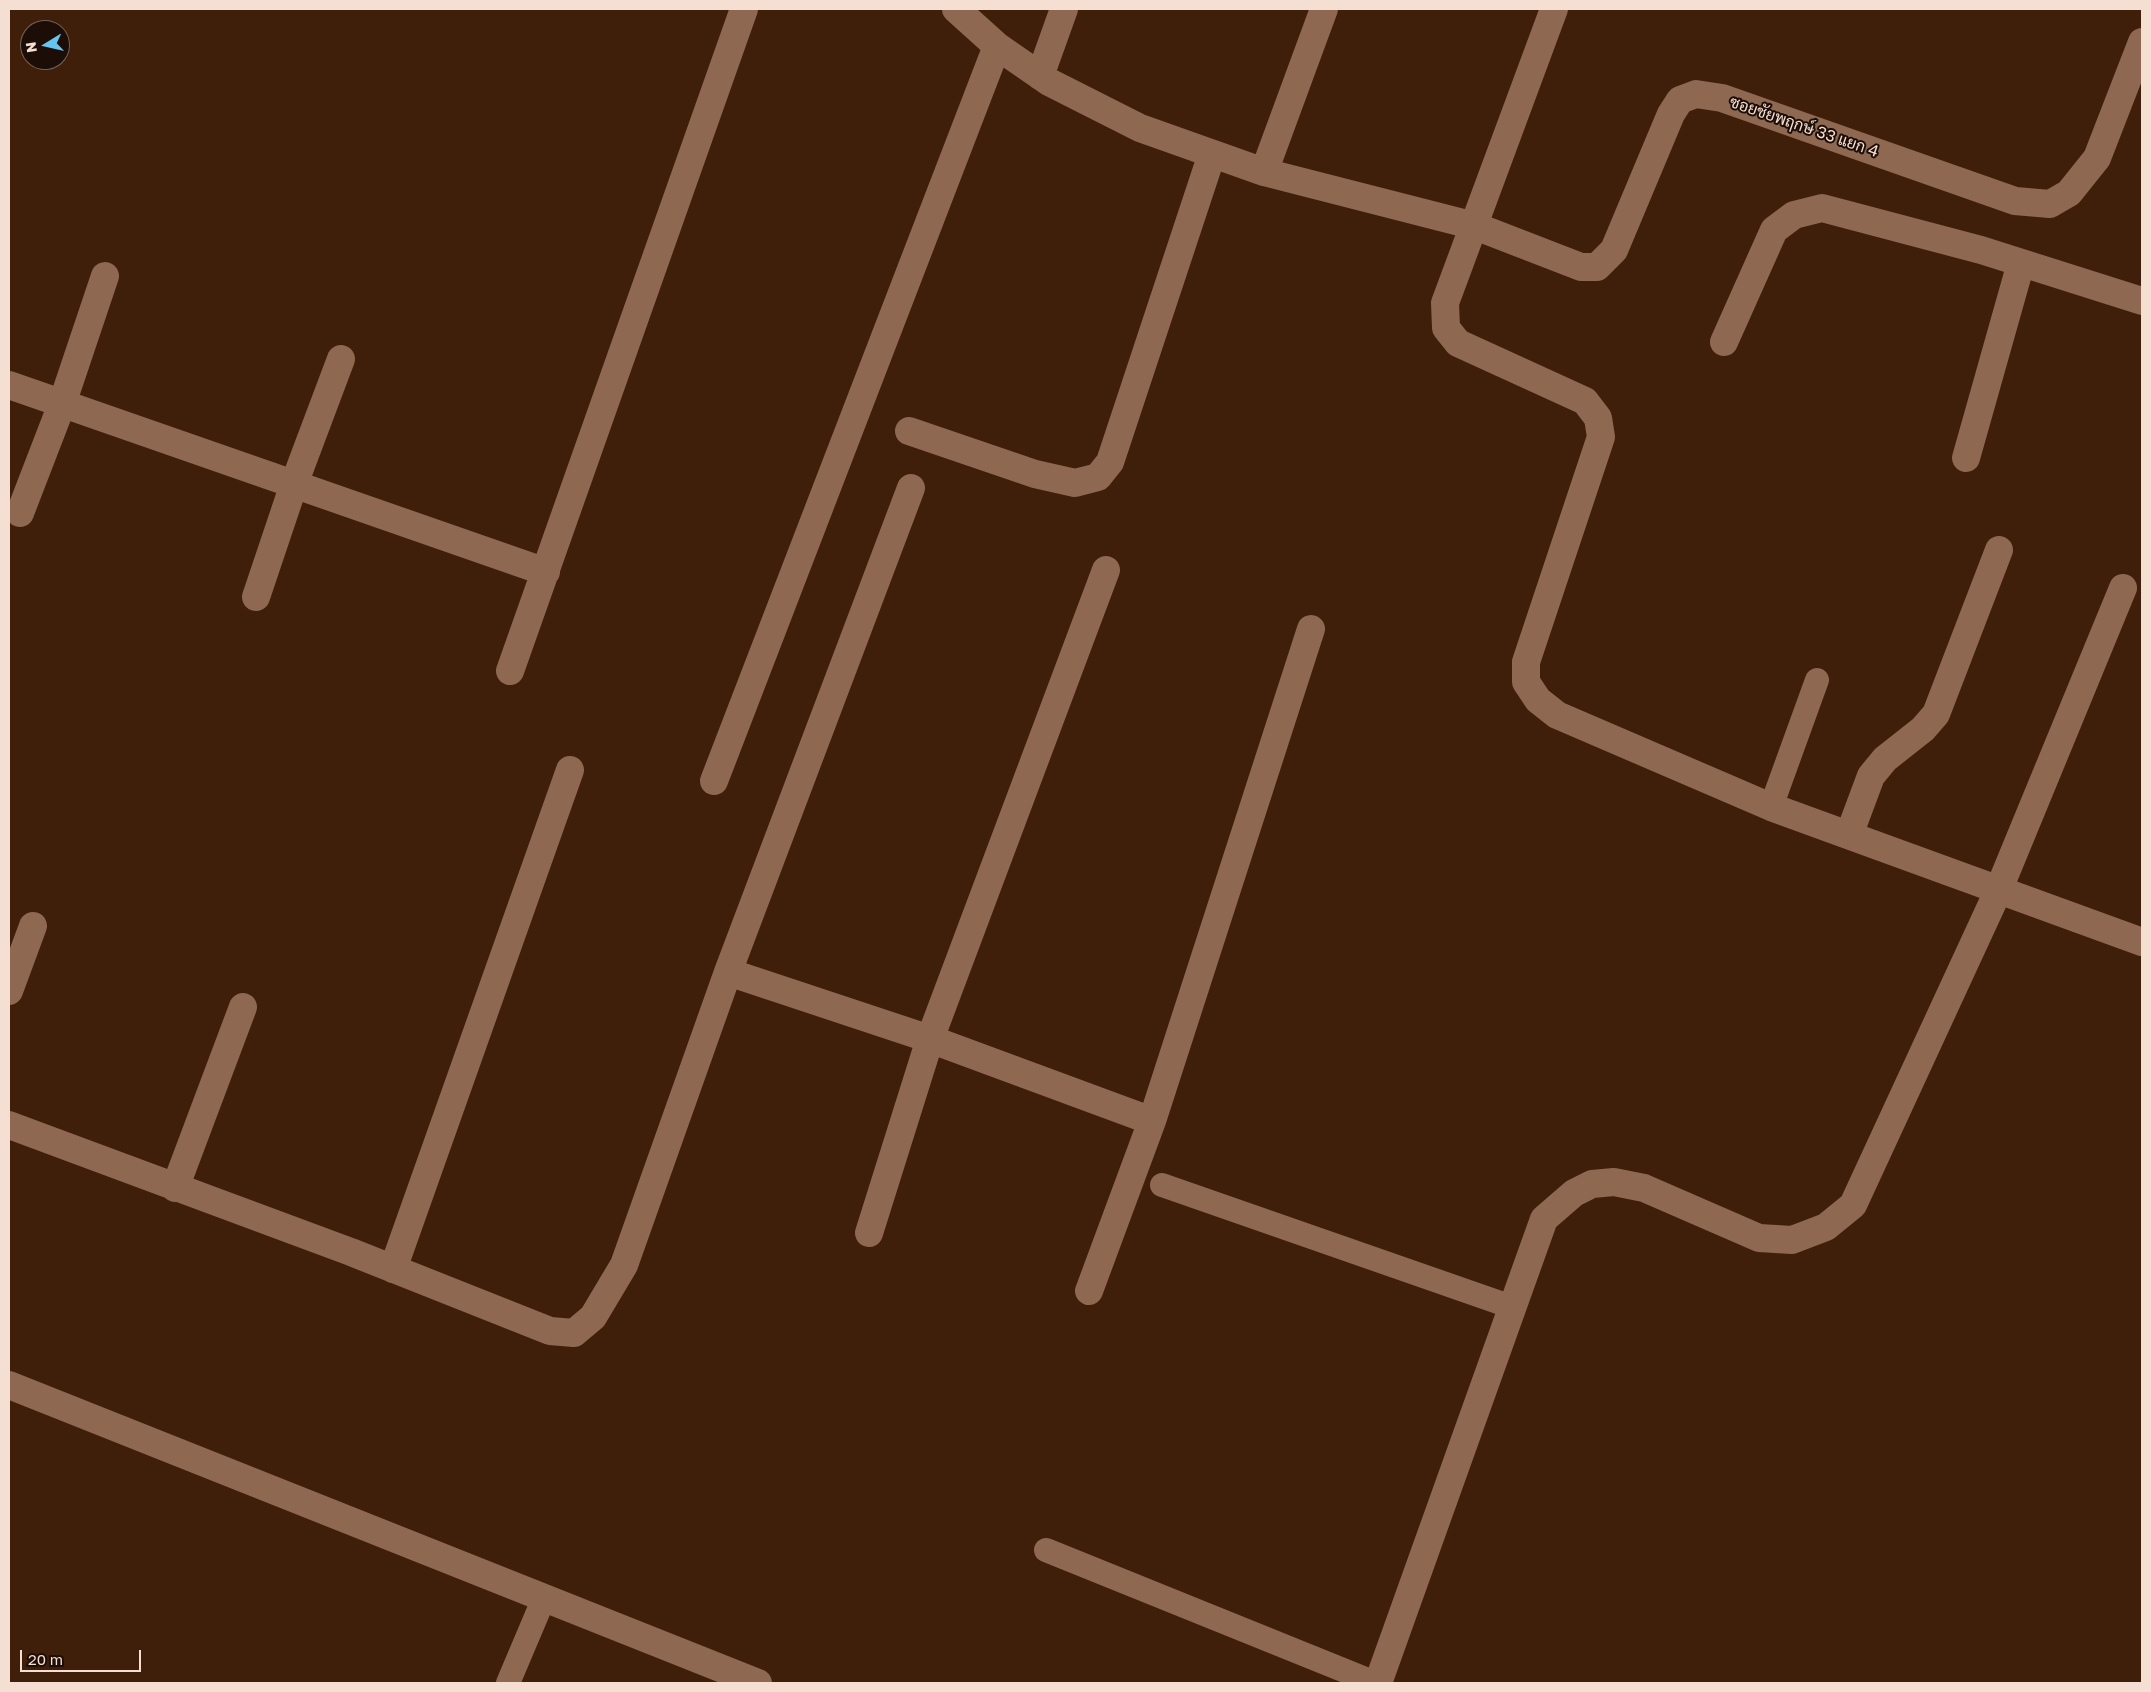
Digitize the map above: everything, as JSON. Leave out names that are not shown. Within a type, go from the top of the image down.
[{"type":"street","points":[[510,671],[744,9]]},
{"type":"street","name":"ซอยชัยพฤกษ์ 33 แยก 4","points":[[956,9],[997,46],[1040,76],[1140,128],[1264,172],[1475,226],[1581,267],[1597,267],[1614,250],[1671,114],[1680,100],[1696,94],[1722,98],[2015,200],[2050,204],[2069,193],[2097,158],[2142,42]]},
{"type":"street","points":[[1040,76],[1064,9]]},
{"type":"street","points":[[1264,172],[1324,9]]},
{"type":"street","points":[[1554,9],[1445,303],[1446,328],[1458,343],[1585,401],[1598,418],[1601,437],[1526,662],[1526,682],[1538,700],[1557,715],[1771,806],[2142,942]]},
{"type":"street","points":[[714,781],[997,46]]},
{"type":"street","points":[[909,432],[1035,474],[1075,483],[1098,477],[1110,462],[1212,154]]},
{"type":"street","points":[[1724,342],[1774,230],[1794,215],[1822,208],[2021,263],[2142,301]]},
{"type":"street","points":[[1966,458],[2021,263]]},
{"type":"street","points":[[20,513],[62,404],[105,276]]},
{"type":"street","points":[[256,597],[294,484],[341,359]]},
{"type":"street","points":[[9,386],[546,572]]},
{"type":"street","points":[[9,1126],[393,1269],[550,1332],[574,1333],[593,1317],[624,1265],[728,972],[911,488]]},
{"type":"street","points":[[1849,835],[1870,776],[1885,759],[1923,729],[1936,714],[1999,550]]},
{"type":"street","points":[[869,1233],[930,1039],[1106,570]]},
{"type":"street","points":[[1380,1682],[1544,1219],[1574,1193],[1592,1184],[1614,1182],[1644,1188],[1759,1238],[1792,1240],[1826,1227],[1853,1205],[1999,889],[2123,588]]},
{"type":"street","points":[[1089,1291],[1152,1121],[1311,629]]},
{"type":"street","points":[[393,1269],[570,770]]},
{"type":"street","points":[[9,991],[33,926]]},
{"type":"street","points":[[728,972],[930,1039],[1152,1121]]},
{"type":"street","points":[[175,1188],[243,1007]]},
{"type":"street","points":[[9,1385],[758,1683]]},
{"type":"lane","points":[[1771,806],[1816,680]]},
{"type":"lane","points":[[1162,1186],[1512,1307]]},
{"type":"lane","points":[[1046,1550],[1380,1682]]},
{"type":"lane","points":[[508,1683],[544,1598]]}]
